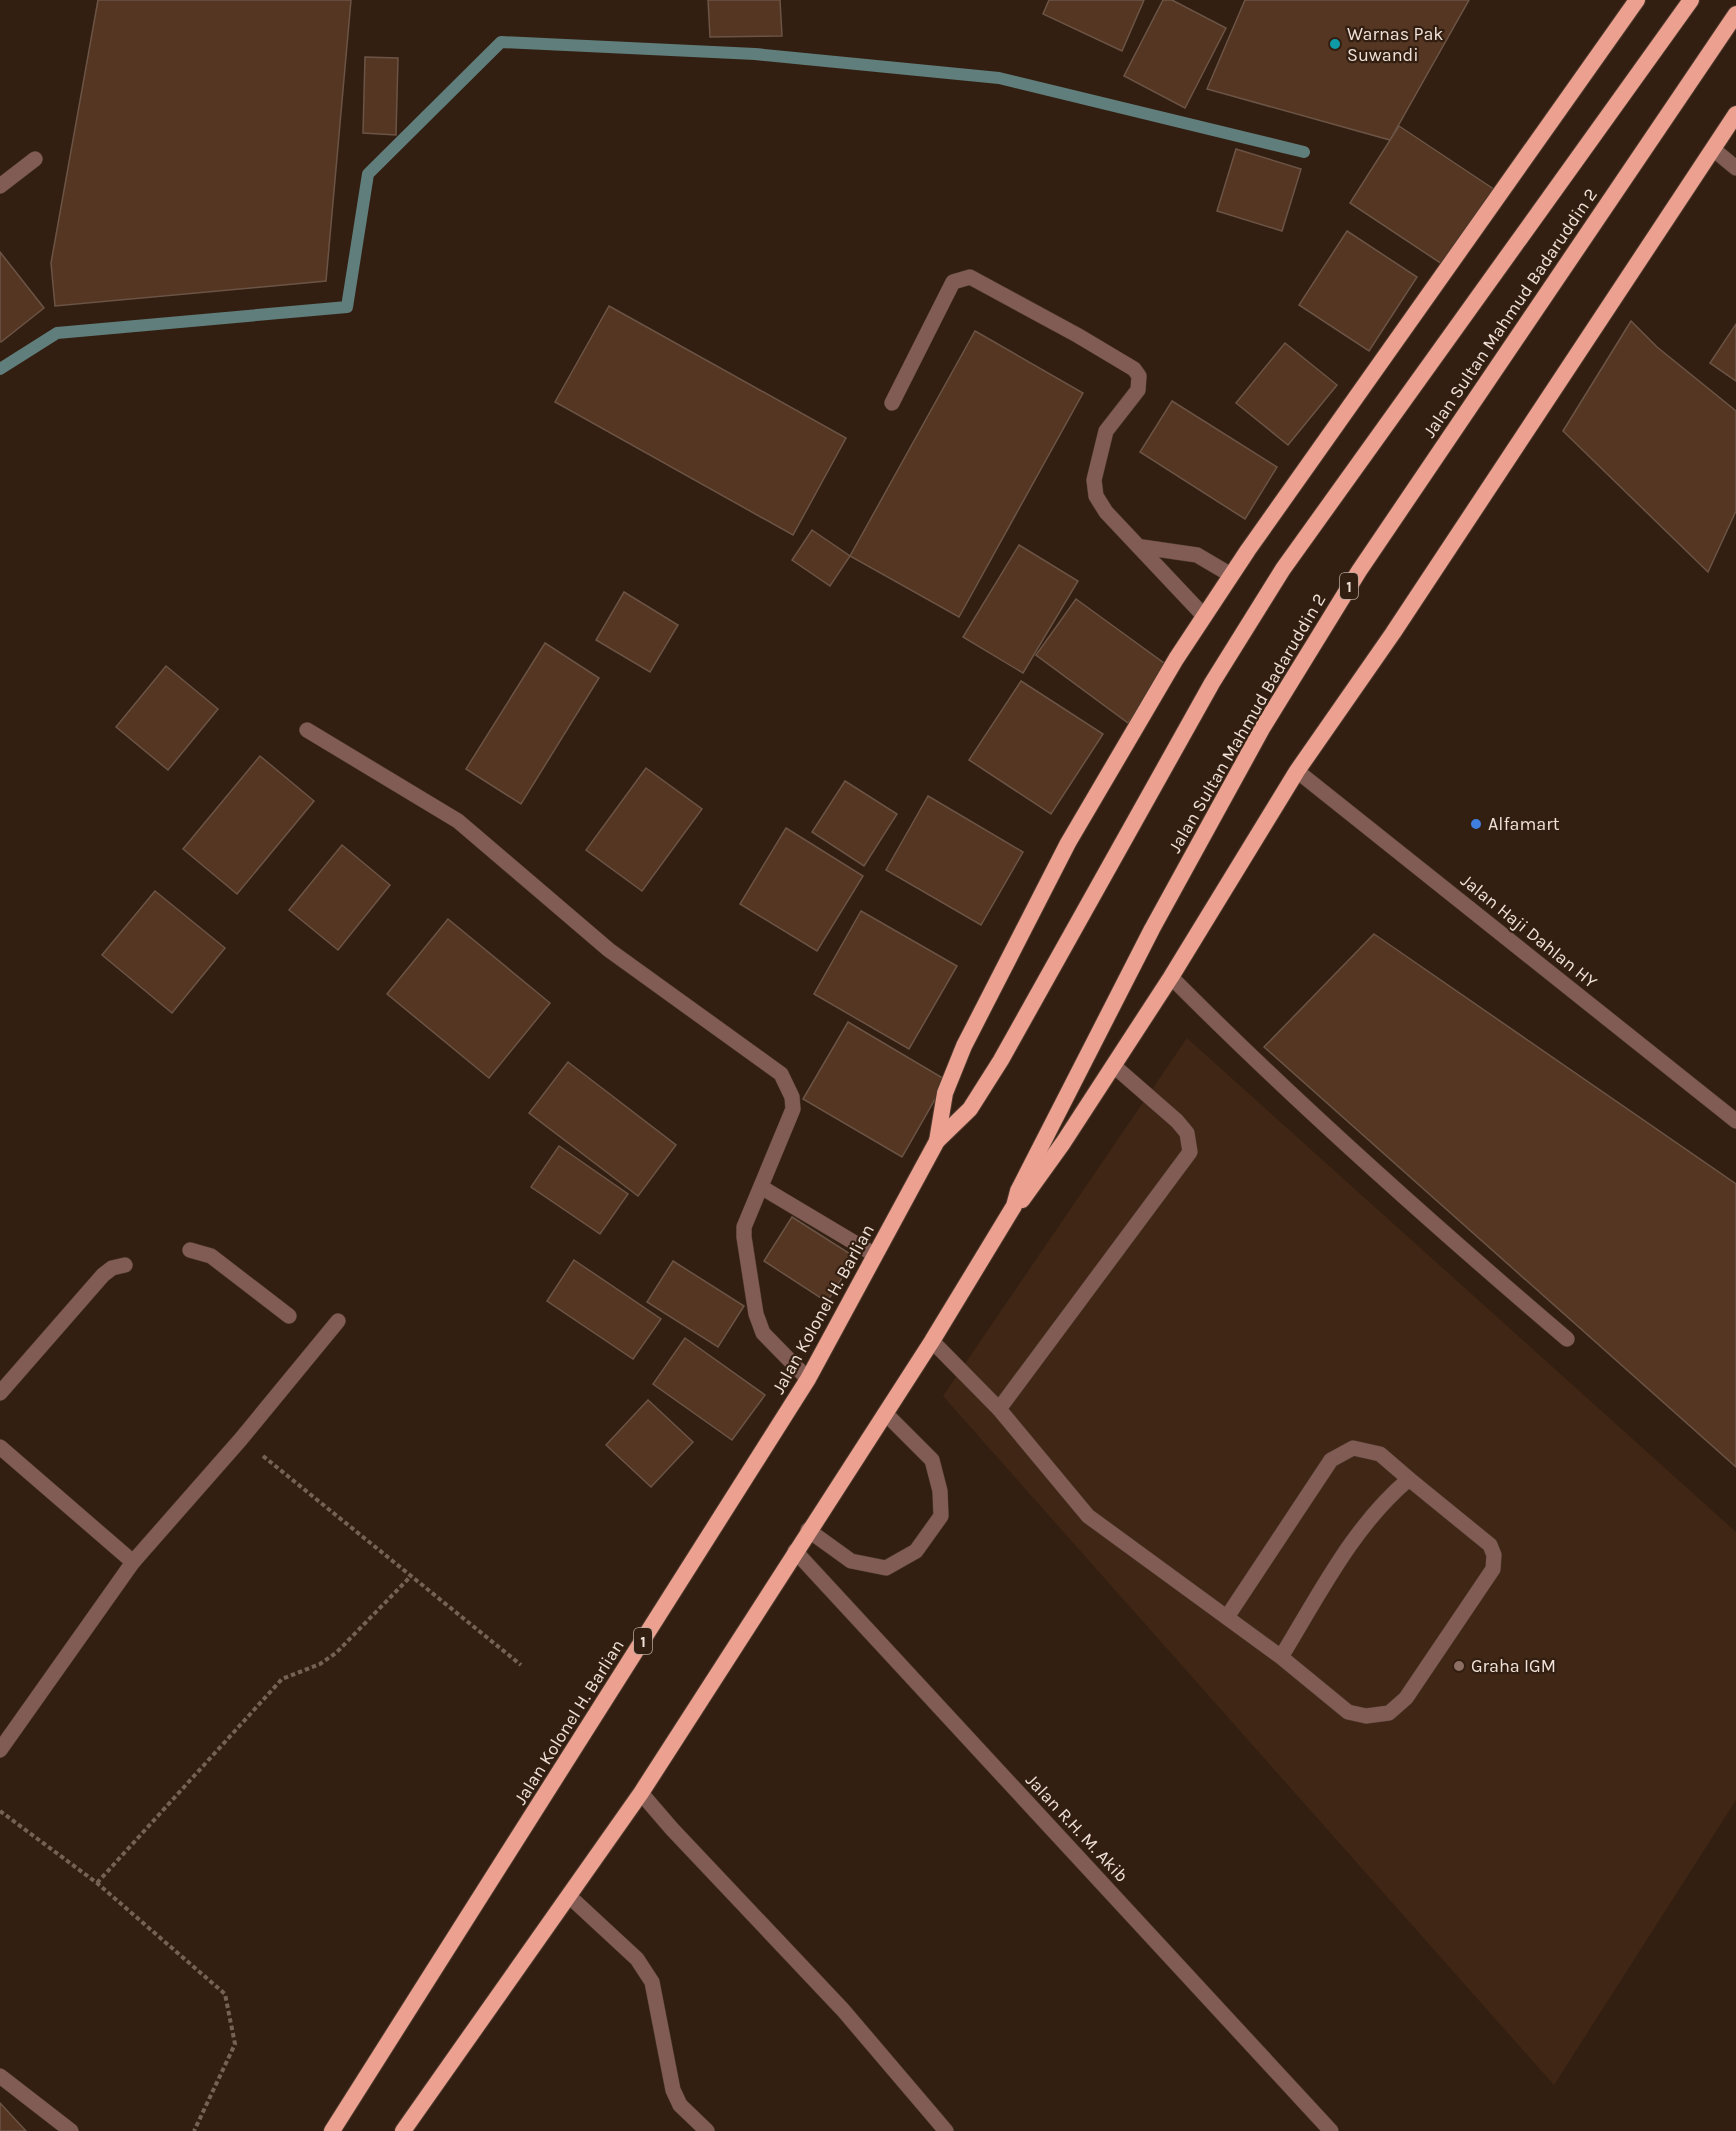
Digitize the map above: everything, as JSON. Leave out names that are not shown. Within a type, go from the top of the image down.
[{"type":"highway","name":"1","points":[[943,1135],[945,1093],[964,1047],[1068,843],[1204,616],[1231,574],[1637,0]]},
{"type":"highway","name":"Jalan Sultan Mahmud Badaruddin 2","points":[[943,1135],[970,1109],[1001,1060],[1212,683],[1283,568],[1690,0]]},
{"type":"highway","name":"Jalan Sultan Mahmud Badaruddin 2","points":[[1016,1199],[1147,939],[1263,727],[1359,572],[1736,14]]},
{"type":"highway","name":"1","points":[[403,2131],[641,1793],[808,1530],[932,1341],[1016,1199],[1025,1197],[1114,1066],[1297,771],[1393,633],[1736,114]]},
{"type":"highway","name":"Jalan Kolonel H. Barlian","points":[[332,2131],[808,1379],[943,1135]]},
{"type":"street","points":[[1713,149],[1736,168]]},
{"type":"street","points":[[0,186],[35,159]]},
{"type":"street","points":[[891,403],[953,282],[960,278],[970,278],[1077,335],[1134,369],[1139,376],[1138,390],[1106,431],[1094,480],[1096,496],[1106,512],[1142,547],[1169,582],[1204,616]]},
{"type":"street","points":[[1142,547],[1197,555],[1231,574]]},
{"type":"street","points":[[307,730],[458,821],[609,950],[781,1074],[792,1097],[793,1109],[744,1227],[744,1237],[756,1314],[763,1333],[808,1379]]},
{"type":"street","name":"Jalan Haji Dahlan HY","points":[[1297,771],[1736,1121]]},
{"type":"street","points":[[1171,977],[1218,1024],[1471,1258],[1567,1340]]},
{"type":"street","points":[[999,1409],[1190,1152],[1187,1134],[1177,1121],[1114,1066]]},
{"type":"street","points":[[761,1187],[875,1255]]},
{"type":"street","points":[[190,1250],[212,1256],[289,1316]]},
{"type":"street","points":[[0,1393],[103,1275],[112,1268],[125,1265]]},
{"type":"street","points":[[0,1750],[133,1562],[242,1439],[338,1321]]},
{"type":"street","points":[[932,1341],[999,1409],[1088,1516],[1281,1657],[1348,1712],[1366,1716],[1389,1713],[1406,1698],[1493,1569],[1494,1555],[1490,1545],[1380,1454],[1353,1448],[1330,1461],[1227,1617]]},
{"type":"street","points":[[808,1530],[851,1561],[886,1568],[915,1551],[941,1516],[940,1491],[932,1460],[885,1413]]},
{"type":"street","points":[[0,1447],[133,1562]]},
{"type":"street","points":[[1281,1657],[1355,1538],[1385,1499],[1409,1479]]},
{"type":"street","name":"Jalan R.H. M. Akib","points":[[795,1551],[1331,2131]]},
{"type":"street","points":[[641,1793],[672,1829],[843,2010],[946,2131]]},
{"type":"street","points":[[569,1896],[637,1959],[652,1982],[659,2006],[673,2090],[680,2105],[706,2131]]},
{"type":"street","points":[[0,2076],[71,2131]]},
{"type":"path","points":[[242,1439],[521,1665]]},
{"type":"path","points":[[97,1883],[282,1680],[320,1664],[336,1653],[411,1576]]},
{"type":"path","points":[[0,1811],[97,1883],[225,1994],[235,2044],[194,2131]]},
{"type":"shaded area","name":"Graha IGM","points":[[1187,1038],[1736,1532],[1736,1800],[1554,2085],[943,1396]]},
{"type":"building","points":[[98,0],[351,0],[326,281],[55,306],[51,263]]},
{"type":"building","points":[[708,0],[780,0],[782,36],[710,37]]},
{"type":"building","points":[[1049,0],[1144,0],[1122,51],[1043,14]]},
{"type":"building","points":[[1163,0],[1172,0],[1226,28],[1185,108],[1124,76]]},
{"type":"building","name":"Warnas Pak Suwandi","points":[[1245,0],[1469,0],[1390,140],[1207,89]]},
{"type":"building","points":[[365,57],[398,58],[396,135],[363,133]]},
{"type":"building","points":[[1399,126],[1495,190],[1445,266],[1350,203]]},
{"type":"building","points":[[1236,149],[1301,169],[1282,231],[1217,211]]},
{"type":"building","points":[[1347,231],[1417,277],[1369,351],[1299,305]]},
{"type":"building","points":[[0,252],[44,308],[1,342],[0,341]]},
{"type":"building","points":[[609,306],[846,438],[793,535],[555,402]]},
{"type":"building","points":[[1631,321],[1657,347],[1736,411],[1736,511],[1708,572],[1563,431]]},
{"type":"building","points":[[1736,324],[1736,381],[1710,363]]},
{"type":"building","points":[[975,331],[1083,393],[959,617],[850,556]]},
{"type":"building","points":[[1285,343],[1337,385],[1288,445],[1236,403]]},
{"type":"building","points":[[1172,401],[1277,467],[1245,519],[1140,452]]},
{"type":"building","points":[[812,530],[850,556],[830,586],[792,560]]},
{"type":"building","points":[[1019,545],[1078,581],[1023,673],[963,637]]},
{"type":"building","points":[[624,592],[678,625],[650,672],[596,640]]},
{"type":"building","points":[[1076,599],[1168,666],[1128,723],[1036,655]]},
{"type":"building","points":[[545,643],[599,678],[521,804],[466,769]]},
{"type":"building","points":[[166,666],[218,709],[168,770],[116,727]]},
{"type":"building","points":[[1021,681],[1103,734],[1051,814],[969,760]]},
{"type":"building","points":[[260,756],[314,801],[237,894],[183,849]]},
{"type":"building","points":[[646,768],[702,809],[642,891],[586,850]]},
{"type":"building","points":[[845,781],[897,814],[864,866],[812,832]]},
{"type":"building","points":[[928,796],[1023,852],[981,925],[886,870]]},
{"type":"building","points":[[786,828],[863,876],[817,951],[740,904]]},
{"type":"building","points":[[342,845],[390,885],[338,950],[289,910]]},
{"type":"building","points":[[155,891],[225,948],[172,1013],[102,955]]},
{"type":"building","points":[[861,911],[957,966],[909,1049],[814,994]]},
{"type":"building","points":[[448,919],[550,1003],[489,1078],[387,994]]},
{"type":"building","points":[[1374,934],[1736,1184],[1736,1467],[1264,1047]]},
{"type":"building","points":[[848,1022],[946,1080],[902,1157],[803,1099]]},
{"type":"building","points":[[568,1062],[676,1145],[638,1196],[529,1113]]},
{"type":"building","points":[[559,1146],[628,1194],[600,1234],[531,1187]]},
{"type":"building","points":[[792,1217],[855,1257],[827,1302],[764,1261]]},
{"type":"building","points":[[574,1260],[661,1319],[633,1359],[547,1301]]},
{"type":"building","points":[[673,1261],[744,1306],[718,1347],[647,1302]]},
{"type":"building","points":[[685,1338],[765,1395],[732,1440],[653,1384]]},
{"type":"building","points":[[648,1400],[693,1442],[651,1487],[606,1445]]},
{"type":"building","points":[[0,2103],[26,2131],[0,2131]]},
{"type":"waterway","points":[[0,369],[57,333],[347,307],[368,174],[501,42],[755,54],[999,78],[1304,152]]},
{"type":"place","name":"Warnas Pak Suwandi","points":[[1335,44]]},
{"type":"place","name":"Alfamart","points":[[1476,824]]},
{"type":"place","name":"Graha IGM","points":[[1459,1666]]}]
